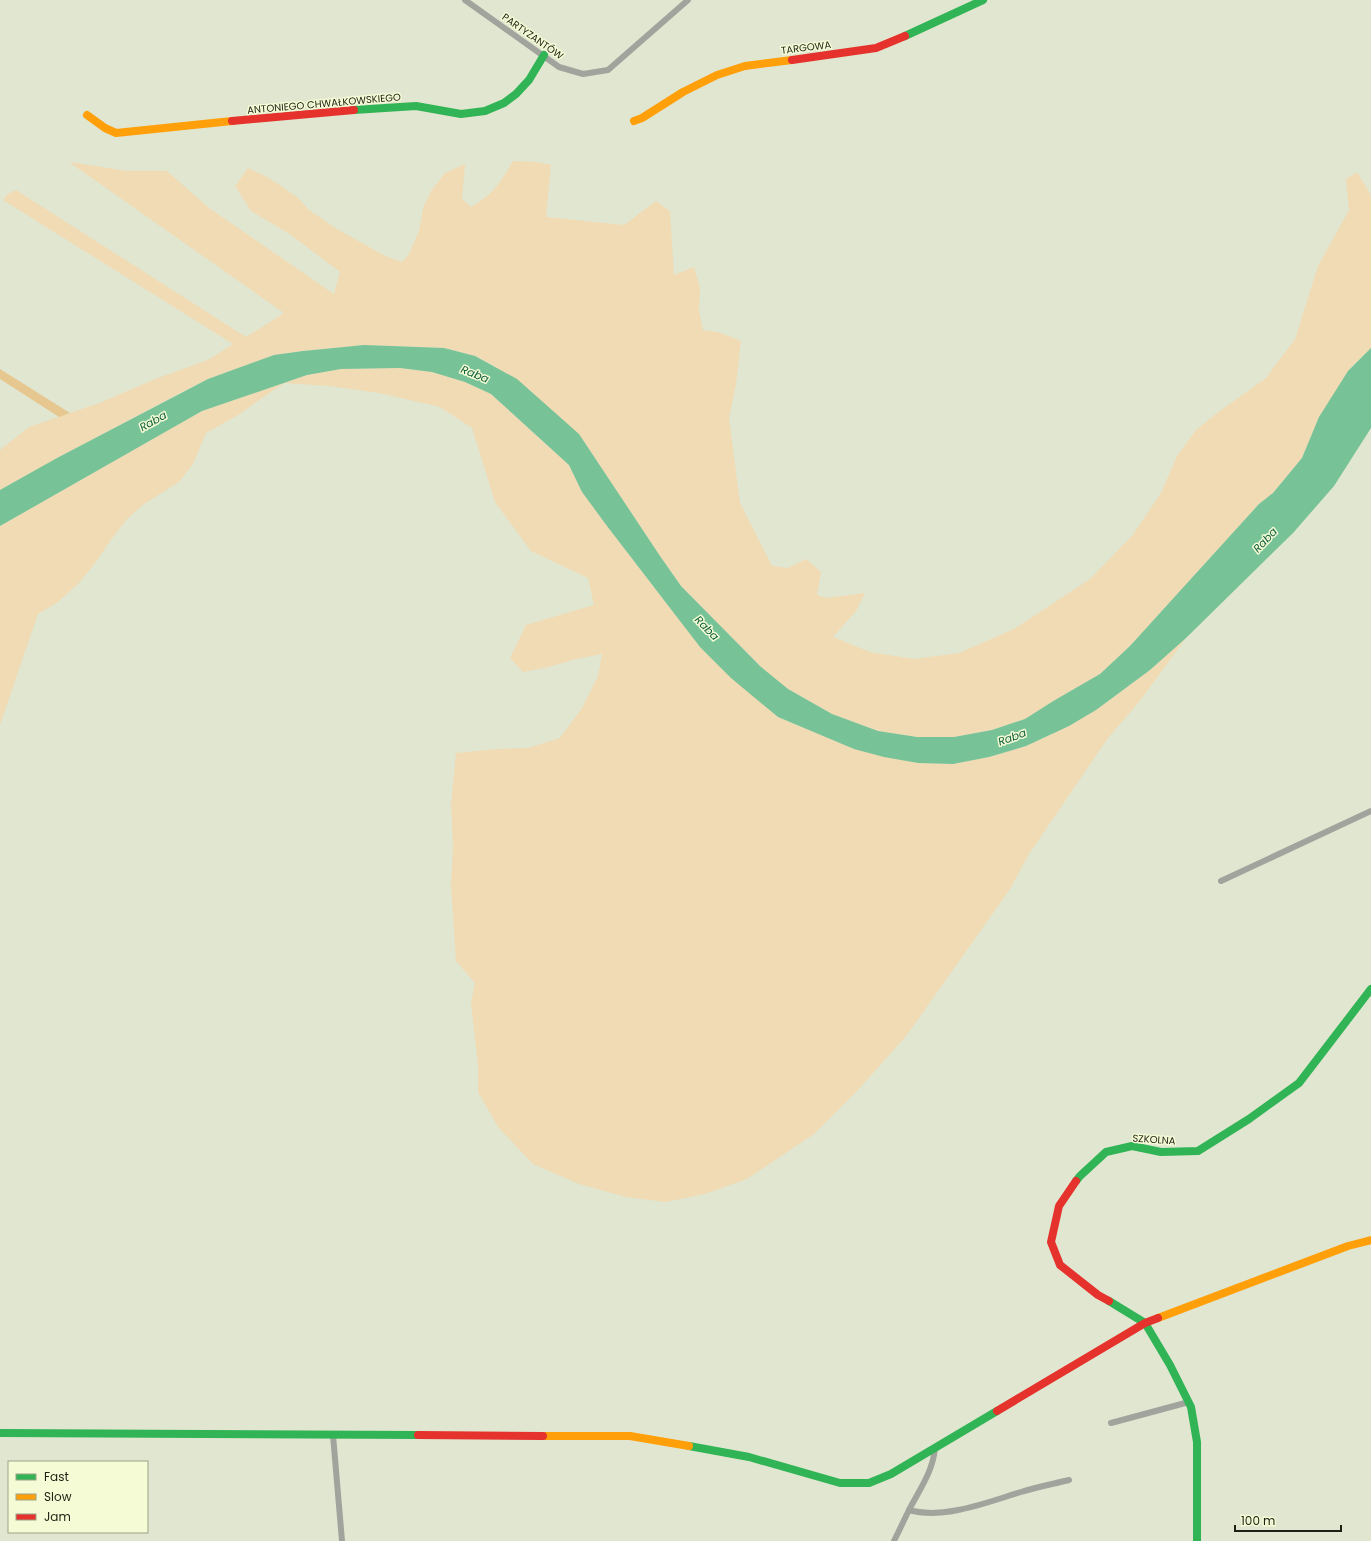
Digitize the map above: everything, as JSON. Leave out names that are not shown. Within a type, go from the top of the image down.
[{"type":"street","name":"PARTYZANTÓW","points":[[465,0],[559,67],[583,74],[608,70],[688,0]]},
{"type":"street","name":"TARGOWA","points":[[634,121],[642,118],[683,92],[717,75],[745,66],[876,48],[983,0]]},
{"type":"street","name":"ANTONIEGO CHWAŁKOWSKIEGO","points":[[87,115],[105,128],[116,133],[338,110],[399,106],[416,106],[461,114],[485,111],[504,103],[516,94],[529,80],[544,55]]},
{"type":"street","points":[[1220,881],[1371,811]]},
{"type":"street","name":"SZKOLNA","points":[[1145,1323],[1098,1295],[1060,1265],[1051,1242],[1058,1206],[1080,1176],[1106,1152],[1132,1146],[1161,1152],[1198,1151],[1249,1119],[1299,1083],[1371,989]]},
{"type":"street","points":[[0,1433],[630,1436],[749,1457],[840,1483],[869,1483],[891,1474],[1145,1323],[1348,1246],[1371,1240]]},
{"type":"street","points":[[1145,1323],[1191,1406],[1197,1442],[1197,1541]]},
{"type":"street","points":[[1111,1423],[1189,1402]]},
{"type":"street","points":[[333,1435],[342,1541]]},
{"type":"street","points":[[894,1541],[928,1475],[934,1461],[935,1448]]},
{"type":"street","points":[[909,1510],[920,1513],[961,1510],[1069,1480]]},
{"type":"shaded area","points":[[513,161],[536,162],[551,165],[546,217],[624,225],[656,201],[670,211],[674,275],[694,267],[700,288],[699,310],[703,330],[718,332],[741,341],[736,384],[729,418],[740,503],[772,566],[788,568],[806,559],[821,572],[817,595],[826,598],[865,593],[856,611],[833,637],[870,652],[914,659],[959,653],[1014,629],[1090,579],[1132,536],[1161,493],[1177,456],[1196,430],[1266,378],[1295,339],[1318,266],[1349,210],[1346,179],[1357,172],[1371,195],[1371,348],[1351,367],[1319,417],[1302,458],[1273,493],[1259,504],[1130,646],[1100,674],[1025,719],[992,730],[954,737],[917,737],[878,731],[832,714],[788,689],[760,666],[681,586],[579,434],[493,365],[475,356],[444,348],[364,345],[274,355],[208,379],[57,458],[0,490],[0,450],[29,427],[102,402],[155,379],[208,360],[233,344],[3,200],[8,194],[16,190],[246,337],[284,313],[69,162],[128,171],[167,171],[209,208],[334,294],[340,272],[291,235],[251,211],[235,186],[248,168],[269,178],[297,197],[309,210],[337,229],[385,256],[402,262],[409,254],[419,231],[423,208],[431,191],[445,173],[465,164],[462,199],[471,207],[491,193]]},
{"type":"shaded area","points":[[400,368],[432,372],[465,382],[491,394],[569,465],[582,492],[700,647],[778,717],[854,749],[918,763],[953,764],[989,757],[1026,746],[1069,726],[1096,710],[1150,670],[1186,638],[1139,702],[1108,738],[1029,854],[1010,889],[907,1035],[857,1091],[814,1134],[747,1179],[705,1194],[666,1202],[626,1197],[579,1184],[533,1164],[498,1127],[478,1092],[478,1066],[471,1002],[475,983],[456,961],[451,886],[453,847],[451,804],[456,753],[528,748],[560,738],[582,708],[598,676],[602,654],[523,672],[510,658],[526,625],[594,605],[588,578],[531,551],[495,502],[472,428],[440,407],[379,393],[329,386],[284,383],[238,415],[206,433],[193,464],[179,482],[144,504],[127,519],[79,583],[58,602],[38,614],[0,725],[0,526],[202,411],[307,375],[341,369]]},
{"type":"shaded area","points":[[0,369],[70,413],[59,417],[0,379]]},
{"type":"water","name":"Raba","points":[[364,345],[444,348],[475,356],[517,379],[579,434],[681,586],[760,666],[788,689],[832,714],[878,731],[917,737],[954,737],[992,730],[1025,719],[1100,674],[1130,646],[1259,504],[1273,493],[1302,458],[1319,417],[1348,371],[1371,348],[1371,428],[1334,486],[1293,533],[1186,638],[1150,670],[1096,710],[1069,726],[1026,746],[989,757],[953,764],[918,763],[884,757],[854,749],[778,717],[731,678],[700,647],[582,492],[569,465],[491,394],[465,382],[432,372],[400,368],[341,369],[307,375],[202,411],[0,526],[0,490],[57,458],[208,379],[274,355]]},
{"type":"traffic: fast","points":[[905,36],[983,0]]},
{"type":"traffic: fast","points":[[354,110],[416,106],[461,114],[485,111],[504,103],[516,94],[529,80],[544,55]]},
{"type":"traffic: fast","points":[[1076,1181],[1106,1152],[1132,1146],[1161,1152],[1198,1151],[1249,1119],[1299,1083],[1371,989]]},
{"type":"traffic: fast","points":[[1109,1301],[1145,1323],[1170,1365],[1191,1407],[1197,1442],[1197,1541]]},
{"type":"traffic: fast","points":[[689,1446],[749,1457],[840,1483],[869,1483],[891,1474],[997,1411]]},
{"type":"traffic: fast","points":[[0,1433],[418,1435]]},
{"type":"traffic: slow","points":[[634,121],[642,118],[683,92],[717,75],[745,66],[792,60]]},
{"type":"traffic: slow","points":[[87,115],[105,128],[116,133],[232,121]]},
{"type":"traffic: slow","points":[[1158,1318],[1348,1246],[1371,1240]]},
{"type":"traffic: slow","points":[[543,1436],[630,1436],[689,1446]]},
{"type":"traffic: jam","points":[[792,60],[876,48],[905,36]]},
{"type":"traffic: jam","points":[[232,121],[354,110]]},
{"type":"traffic: jam","points":[[1076,1181],[1059,1206],[1051,1242],[1060,1265],[1098,1295],[1109,1301]]},
{"type":"traffic: jam","points":[[997,1411],[1145,1323],[1158,1318]]},
{"type":"traffic: jam","points":[[418,1435],[543,1436]]}]
